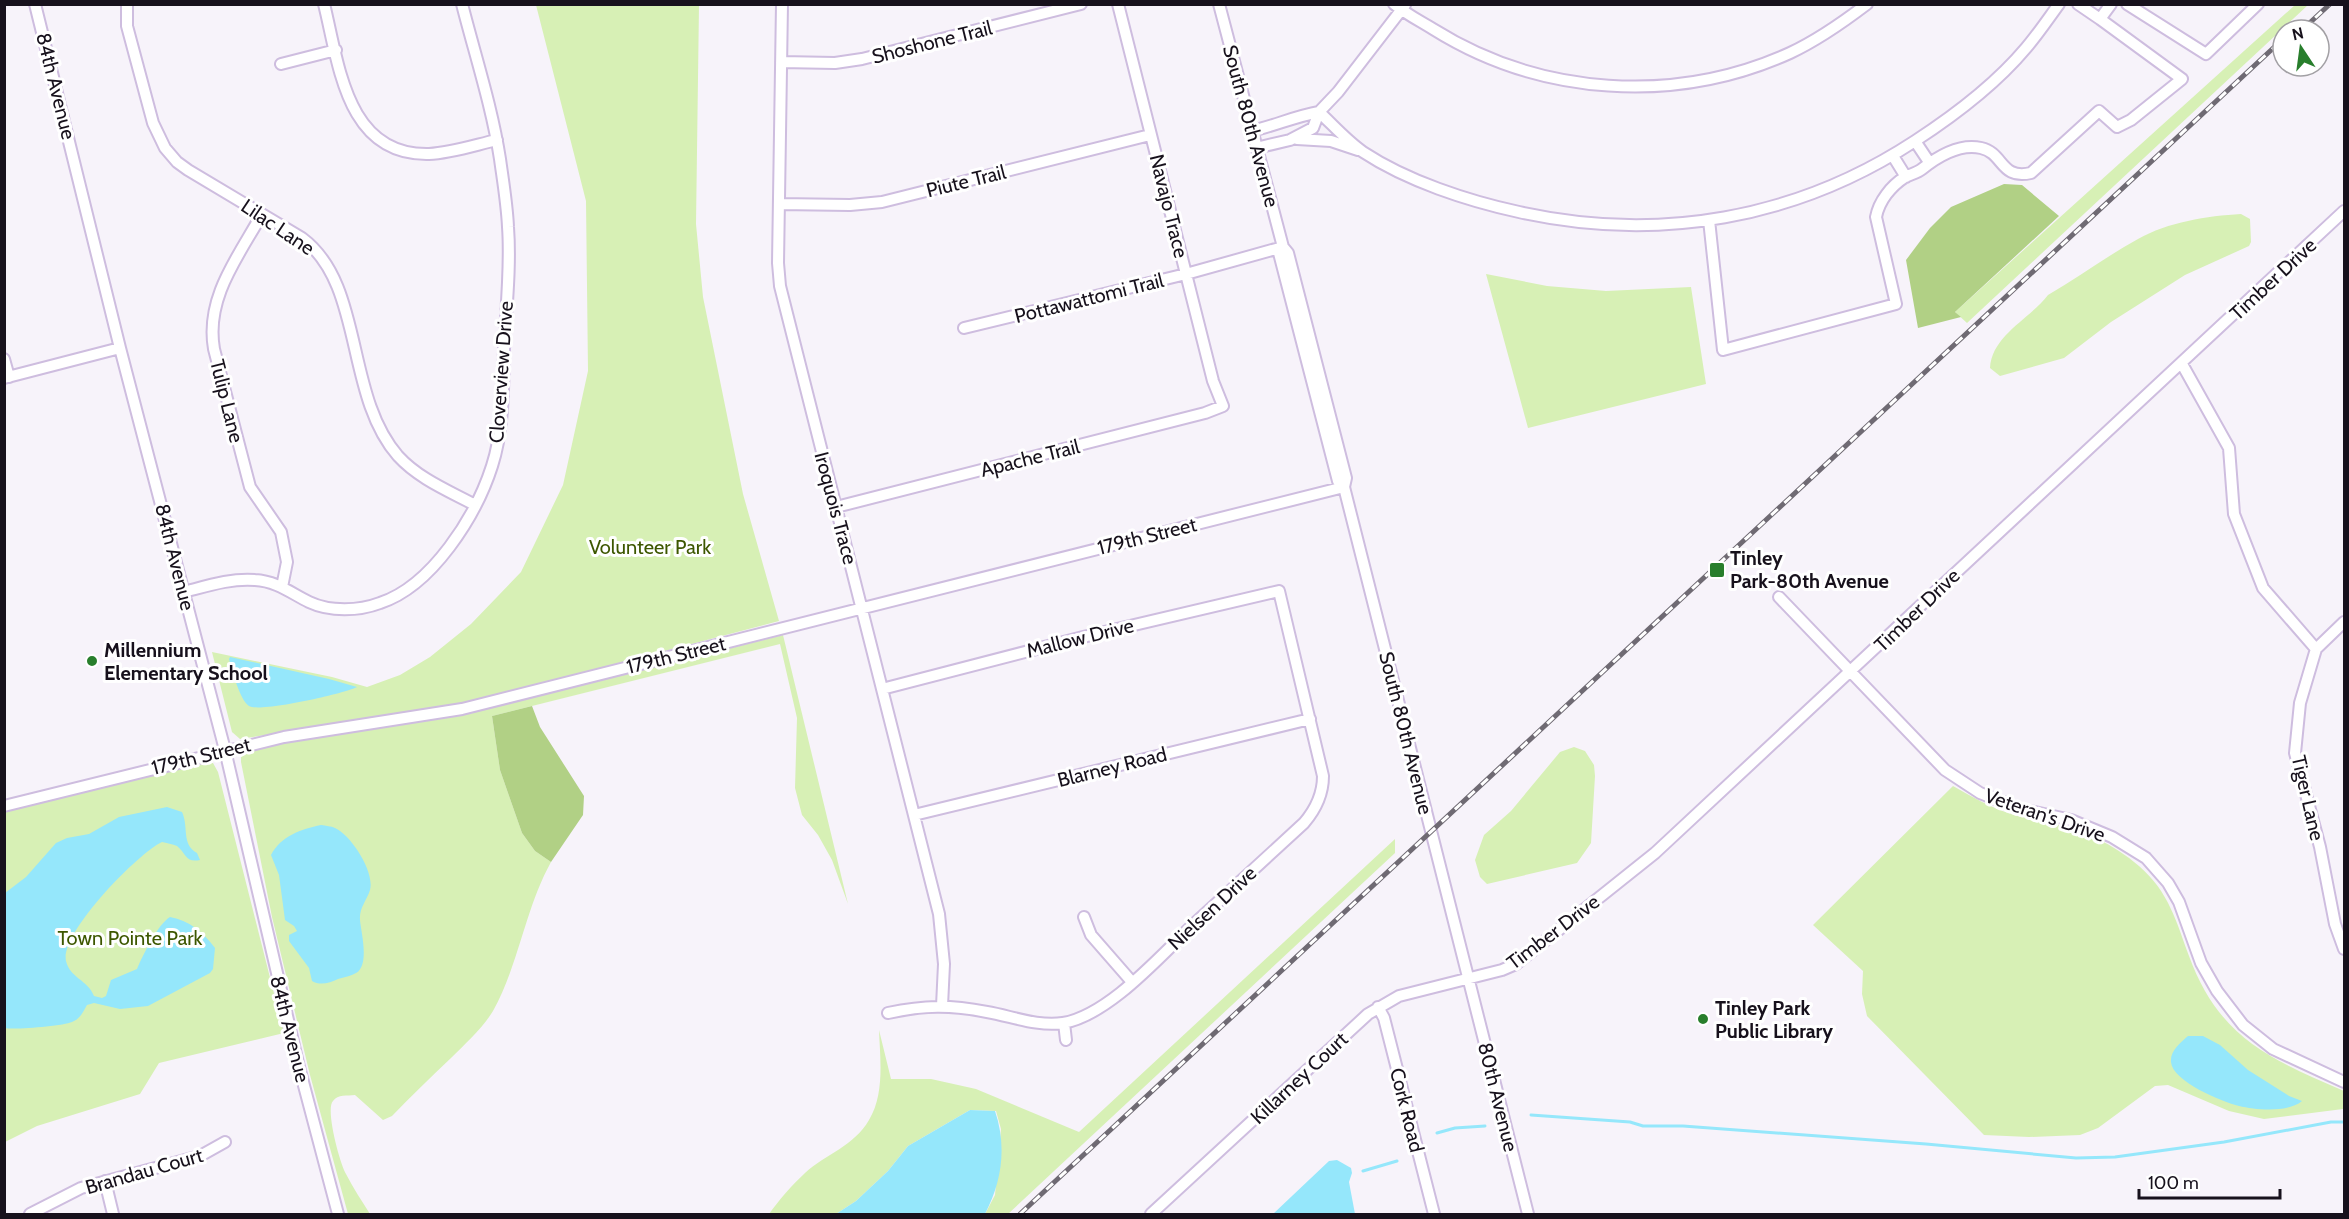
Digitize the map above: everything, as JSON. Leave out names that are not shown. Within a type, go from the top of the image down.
[{"type":"street","name":"84th Avenue","points":[[35,4],[120,348],[225,750],[298,1063],[338,1215]]},
{"type":"street","name":"Lilac Lane","points":[[127,4],[127,26],[153,123],[160,139],[177,162],[188,170],[311,245],[331,270],[337,282],[371,412],[389,445],[419,475],[475,505]]},
{"type":"street","points":[[324,4],[352,107],[366,127],[383,141],[405,151],[428,154],[496,140]]},
{"type":"street","name":"Cloverview Drive","points":[[184,592],[225,581],[257,580],[282,587],[310,603],[336,608],[359,608],[391,599],[414,585],[434,564],[459,533],[475,505],[492,466],[503,407],[508,227],[496,140],[462,4]]},
{"type":"street","name":"Iroquois Trace","points":[[782,4],[778,263],[780,286],[939,914],[944,964],[942,1006]]},
{"type":"street","name":"Shoshone Trail","points":[[781,62],[835,63],[862,59],[1081,4]]},
{"type":"street","name":"Navajo Trace","points":[[1118,4],[1213,381],[1223,406]]},
{"type":"street","name":"South 80th Avenue","points":[[1219,4],[1251,131],[1283,246],[1288,253],[1346,478],[1344,486],[1469,979]]},
{"type":"street","points":[[1256,148],[1290,140],[1313,128],[1319,112],[1338,92],[1400,6],[1454,43],[1518,69],[1566,81],[1599,86],[1646,87],[1711,79],[1773,60],[1817,39],[1867,4]]},
{"type":"street","points":[[1290,140],[1331,141],[1362,151],[1426,183],[1501,208],[1533,215],[1609,225],[1661,225],[1765,210],[1855,176],[1893,156],[1956,113],[2005,70],[2059,4]]},
{"type":"street","points":[[1708,220],[1723,350],[1896,304],[1876,217],[1878,207],[1884,197],[1906,177],[1916,173],[1929,162],[1958,149],[1980,148],[1989,152],[2008,171],[2020,175],[2031,173],[2099,111],[2117,127],[2131,120],[2182,79],[2078,4]]},
{"type":"street","points":[[2100,20],[2111,4]]},
{"type":"street","points":[[2127,4],[2206,54],[2258,4]]},
{"type":"street","points":[[281,64],[336,50]]},
{"type":"street","points":[[1251,131],[1319,112]]},
{"type":"street","points":[[1319,112],[1362,151]]},
{"type":"street","name":"Piute Trail","points":[[779,204],[850,205],[882,202],[1150,135]]},
{"type":"street","points":[[1915,141],[1929,162]]},
{"type":"street","points":[[1893,156],[1906,177]]},
{"type":"street","name":"Timber Drive","points":[[1469,979],[1516,964],[1655,853],[2344,212]]},
{"type":"street","name":"Tulip Lane","points":[[262,214],[220,289],[215,302],[212,330],[216,360],[250,487],[280,532],[287,562],[282,587]]},
{"type":"street","name":"Pottawattomi Trail","points":[[964,328],[1186,274],[1283,246]]},
{"type":"street","points":[[4,359],[7,377],[120,348]]},
{"type":"street","points":[[2182,364],[2229,448],[2234,514],[2263,588],[2316,649]]},
{"type":"street","name":"Apache Trail","points":[[836,507],[1205,413],[1223,406]]},
{"type":"street","name":"179th Street","points":[[4,806],[284,736],[462,709],[1344,486]]},
{"type":"street","name":"Mallow Drive","points":[[882,689],[1279,591]]},
{"type":"street","name":"Nielsen Drive","points":[[888,1013],[942,1006],[988,1012],[1034,1022],[1064,1023],[1101,1008],[1132,982],[1311,814],[1321,796],[1323,776],[1279,591]]},
{"type":"street","name":"Veteran's Drive","points":[[1779,597],[1945,770],[1980,793],[2021,809],[2071,820],[2112,837],[2146,858],[2168,882],[2180,902],[2201,963],[2217,991],[2243,1025],[2273,1049],[2344,1082]]},
{"type":"street","name":"Tiger Lane","points":[[2344,622],[2316,649],[2300,703],[2295,753],[2320,847],[2335,924],[2344,949]]},
{"type":"street","name":"Blarney Road","points":[[914,815],[1311,719]]},
{"type":"street","points":[[1084,916],[1090,935],[1132,982]]},
{"type":"street","name":"Killarney Court","points":[[1151,1215],[1378,1007],[1399,996],[1469,979]]},
{"type":"street","name":"80th Avenue","points":[[1469,979],[1528,1215]]},
{"type":"street","name":"Cork Road","points":[[1378,1007],[1384,1018],[1434,1215]]},
{"type":"street","points":[[1064,1023],[1066,1040]]},
{"type":"street","name":"Brandau Court","points":[[30,1215],[81,1188],[200,1156],[225,1142]]},
{"type":"street","points":[[105,1181],[113,1215]]},
{"type":"green space","name":"Volunteer Park","points":[[536,5],[699,5],[696,224],[703,297],[743,494],[779,621],[458,705],[240,739],[232,732],[212,652],[332,677],[367,687],[400,675],[430,657],[471,624],[521,572],[563,485],[588,371],[586,201]]},
{"type":"green space","points":[[2295,5],[2308,5],[2294,18],[2281,18]]},
{"type":"green space","points":[[2271,27],[2271,40],[1967,323],[1955,312]]},
{"type":"green space","points":[[2004,184],[2022,185],[2059,216],[1955,312],[1961,317],[1918,328],[1906,260],[1930,228],[1951,207]]},
{"type":"green space","points":[[2241,214],[2250,219],[2251,242],[2249,246],[2185,275],[2111,322],[2064,358],[2000,376],[1990,368],[1992,356],[2004,337],[2048,295],[2115,252],[2150,233],[2175,224],[2201,218]]},
{"type":"green space","points":[[1486,274],[1547,286],[1606,291],[1691,287],[1706,384],[1528,428]]},
{"type":"green space","points":[[783,635],[848,904],[832,860],[818,835],[802,815],[795,788],[797,718],[780,644],[492,716],[500,770],[522,833],[535,851],[551,862],[535,898],[502,993],[489,1018],[479,1030],[392,1116],[383,1120],[355,1095],[340,1096],[333,1101],[332,1125],[340,1160],[370,1214],[348,1214],[310,1075],[272,917],[241,757],[249,752],[279,744],[459,716]]},
{"type":"green space","points":[[532,706],[540,727],[584,796],[583,815],[551,862],[535,851],[522,833],[500,770],[492,716]]},
{"type":"green space","points":[[1574,747],[1585,751],[1594,765],[1591,843],[1577,863],[1487,884],[1480,877],[1475,860],[1484,835],[1511,811],[1560,752]]},
{"type":"green space","name":"Town Pointe Park","points":[[202,762],[213,763],[218,772],[284,1033],[159,1063],[140,1094],[37,1126],[5,1142],[5,812]]},
{"type":"green space","points":[[1953,786],[2003,811],[2086,834],[2119,851],[2139,866],[2165,897],[2201,984],[2215,1007],[2232,1026],[2270,1056],[2344,1091],[2343,1109],[2264,1119],[2229,1111],[2168,1085],[2155,1086],[2098,1128],[2080,1135],[2029,1137],[1984,1135],[1867,1016],[1862,994],[1863,971],[1813,925]]},
{"type":"green space","points":[[1395,839],[1395,853],[1008,1214],[985,1214],[995,1195],[1001,1129],[996,1111],[970,1110],[908,1146],[888,1171],[856,1201],[836,1214],[769,1214],[805,1173],[856,1137],[869,1120],[874,1110],[879,1087],[879,1030],[891,1079],[931,1079],[976,1089],[1079,1132]]},
{"type":"water","points":[[230,657],[357,687],[285,705],[249,706],[242,698]]},
{"type":"water","points":[[167,807],[182,812],[187,840],[200,860],[191,860],[177,846],[162,842],[150,849],[119,878],[87,914],[67,948],[66,961],[71,971],[88,986],[94,996],[102,998],[106,996],[111,980],[137,969],[156,933],[170,917],[190,924],[201,932],[215,948],[213,969],[210,973],[148,1006],[120,1009],[94,1003],[87,1005],[81,1015],[72,1022],[28,1028],[5,1028],[5,893],[26,877],[56,843],[67,838],[89,834],[119,817]]},
{"type":"water","points":[[321,825],[335,828],[348,838],[365,864],[371,882],[360,916],[364,948],[363,963],[356,973],[322,984],[312,981],[309,968],[289,941],[289,935],[297,931],[285,920],[279,875],[271,855],[280,843],[292,834]]},
{"type":"water","points":[[2188,1036],[2203,1036],[2220,1045],[2248,1070],[2289,1096],[2302,1101],[2280,1109],[2254,1109],[2231,1104],[2199,1090],[2180,1076],[2171,1062],[2174,1051]]},
{"type":"water","points":[[970,1110],[995,1111],[1001,1137],[999,1177],[985,1214],[836,1214],[856,1201],[888,1171],[908,1146]]},
{"type":"water","points":[[1337,1160],[1351,1168],[1349,1182],[1355,1214],[1273,1214],[1329,1161]]},
{"type":"waterway","points":[[1531,1115],[1630,1122],[1643,1126],[1683,1126],[1926,1144],[2076,1158],[2115,1157],[2224,1142],[2331,1122],[2344,1122]]},
{"type":"waterway","points":[[1437,1133],[1455,1128],[1485,1126]]},
{"type":"waterway","points":[[1363,1171],[1397,1161]]},
{"type":"railway","points":[[2315,18],[2330,4]]},
{"type":"railway","points":[[1020,1214],[2271,50]]},
{"type":"place","name":"Tinley Park-80th Avenue","points":[[1717,570]]},
{"type":"place","name":"Millennium Elementary School","points":[[92,661]]},
{"type":"place","name":"Tinley Park Public Library","points":[[1703,1019]]}]
